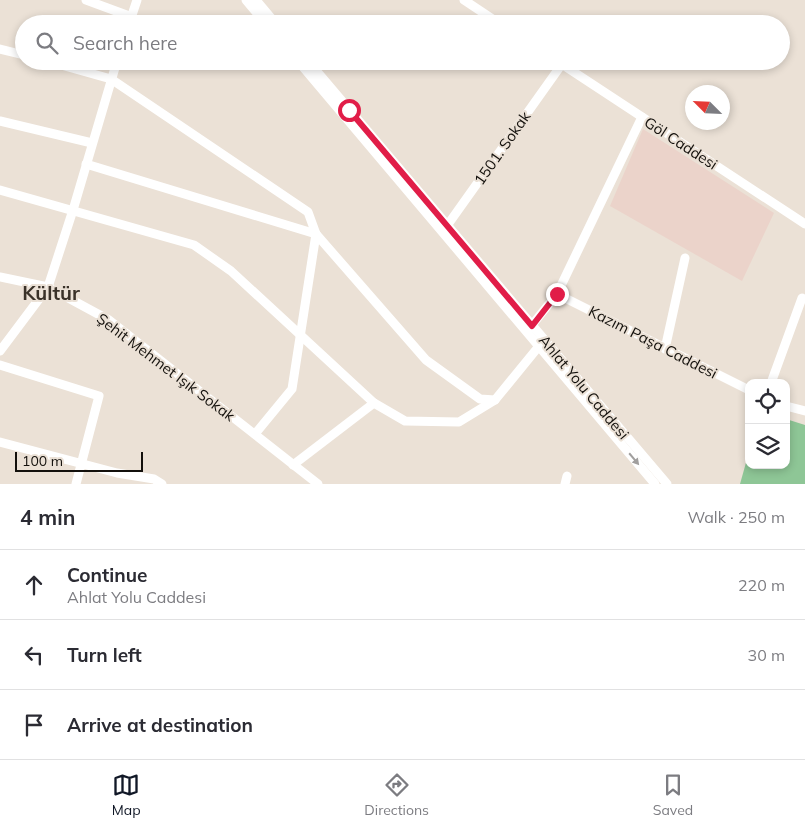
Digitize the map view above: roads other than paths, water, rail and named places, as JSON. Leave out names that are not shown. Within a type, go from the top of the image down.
[{"type":"street","points":[[86,0],[119,15]]},
{"type":"street","points":[[132,15],[137,0]]},
{"type":"street","points":[[246,0],[258,15]]},
{"type":"street","points":[[256,0],[268,15]]},
{"type":"street","points":[[464,0],[486,15]]},
{"type":"street","points":[[0,49],[15,53]]},
{"type":"street","points":[[78,70],[111,79],[308,212],[316,234],[426,360],[480,399],[495,400]]},
{"type":"street","points":[[0,351],[48,287],[73,210],[114,70]]},
{"type":"street","name":"Ahlat Yolu Caddesi","points":[[306,70],[346,113],[541,343],[667,484]]},
{"type":"street","name":"Ahlat Yolu Caddesi","points":[[315,70],[346,113]]},
{"type":"street","name":"1501. Sokak","points":[[444,229],[554,70]]},
{"type":"street","name":"Göl Caddesi","points":[[570,70],[805,224]]},
{"type":"street","points":[[529,329],[557,294],[642,117]]},
{"type":"street","points":[[0,121],[92,143]]},
{"type":"street","points":[[86,164],[316,234]]},
{"type":"street","points":[[0,190],[194,245],[232,271],[374,403],[405,421],[459,422],[495,400],[541,343]]},
{"type":"street","points":[[255,434],[292,389],[316,234]]},
{"type":"street","points":[[665,349],[685,258]]},
{"type":"street","name":"Şehit Mehmet Işık Sokak","points":[[0,277],[48,287],[110,320],[318,484]]},
{"type":"street","name":"Kazım Paşa Caddesi","points":[[557,294],[745,388]]},
{"type":"street","points":[[772,379],[802,298]]},
{"type":"street","name":"Ahlat Yolu Caddesi","points":[[541,343],[655,484]]},
{"type":"street","points":[[0,365],[99,396],[76,484]]},
{"type":"street","points":[[293,464],[374,403]]},
{"type":"street","points":[[790,407],[805,411]]},
{"type":"street","points":[[0,442],[117,473],[154,479],[162,484]]},
{"type":"district","name":"Kültür","points":[[51,292]]}]
